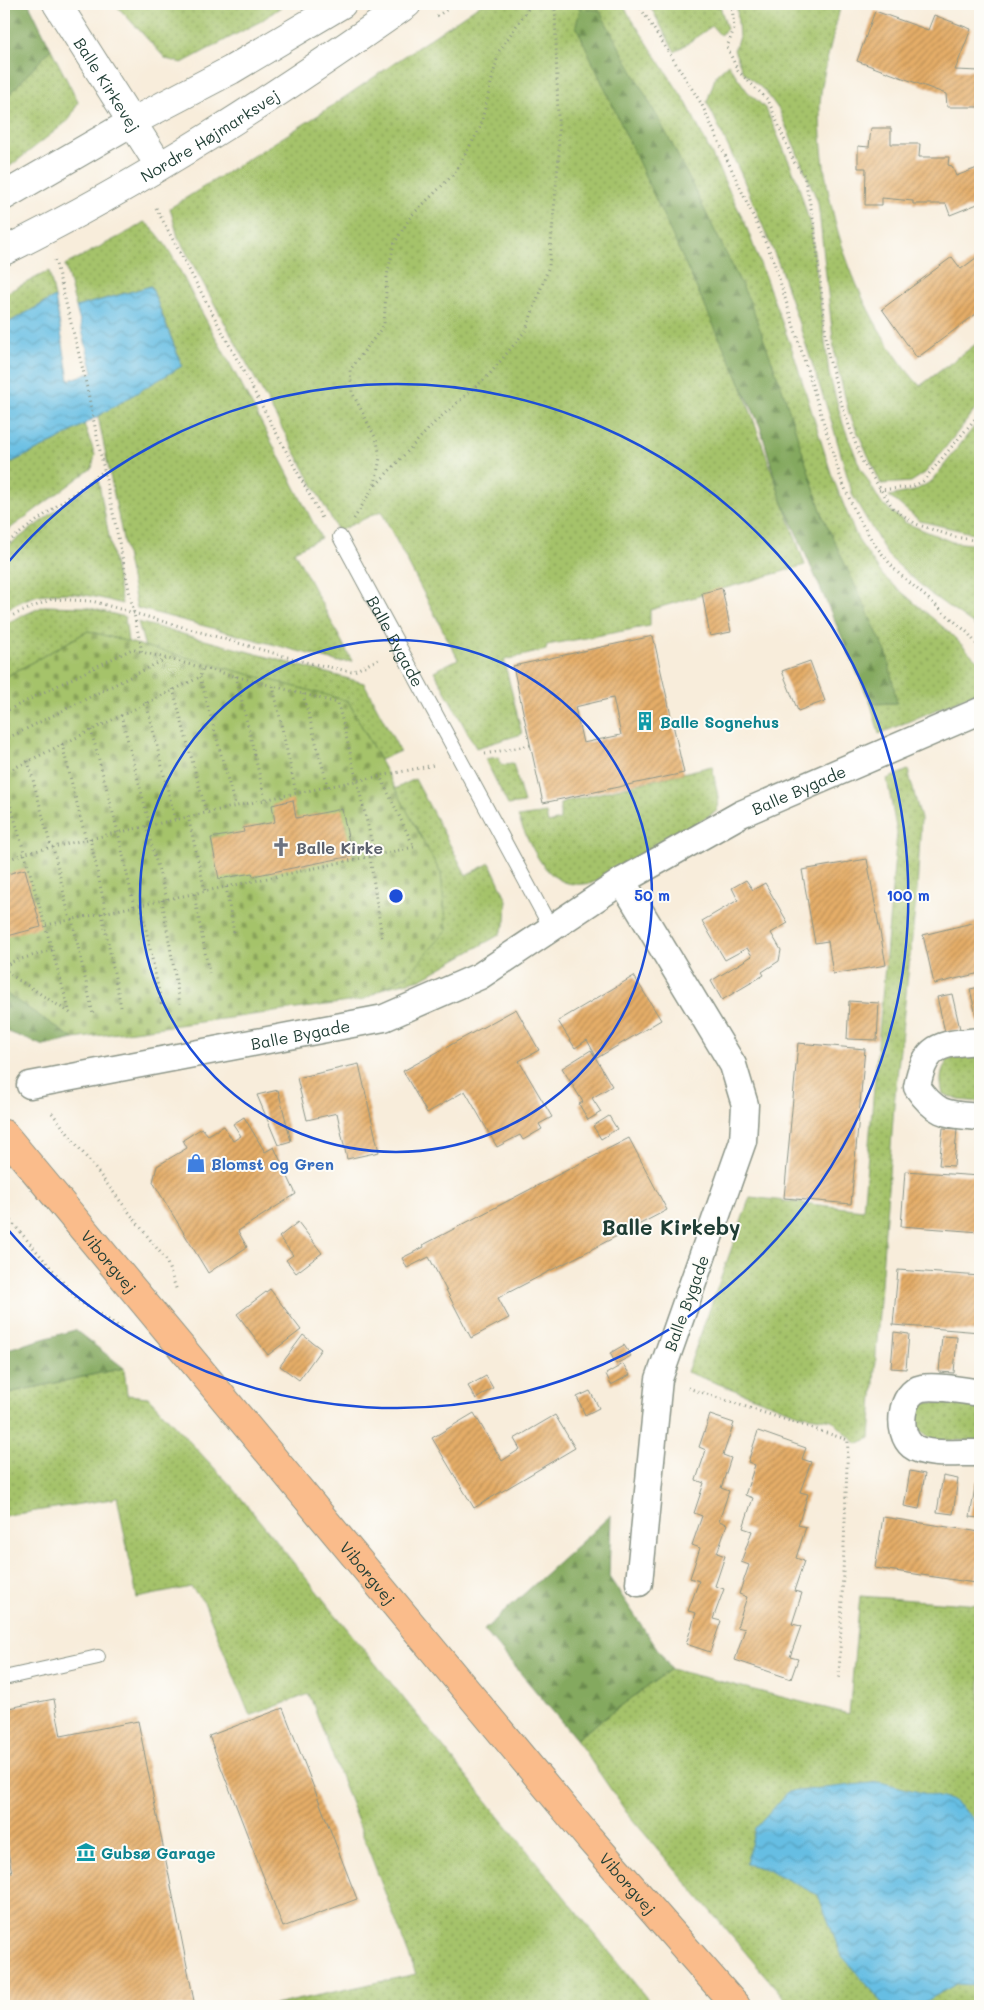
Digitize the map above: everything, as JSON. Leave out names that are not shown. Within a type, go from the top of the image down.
[{"type":"main road","name":"Viborgvej","points":[[4,1134],[589,1838],[736,2006]]},
{"type":"street","name":"Balle Kirkevej","points":[[57,4],[159,165]]},
{"type":"street","points":[[4,196],[132,122],[230,70],[342,4]]},
{"type":"street","name":"Nordre Højmarksvej","points":[[4,251],[53,227],[159,165],[234,119],[407,4]]},
{"type":"street","name":"Balle Bygade","points":[[30,1085],[384,1018],[480,976],[622,881],[741,814],[980,710]]},
{"type":"street","name":"Balle Bygade","points":[[622,881],[733,1065],[745,1105],[743,1141],[659,1379],[639,1583]]},
{"type":"street","points":[[980,1041],[944,1044],[932,1052],[920,1068],[917,1087],[929,1106],[950,1114],[980,1117]]},
{"type":"street","points":[[980,1392],[922,1388],[908,1396],[904,1409],[902,1431],[911,1445],[924,1452],[980,1453]]},
{"type":"lane","name":"Balle Bygade","points":[[340,536],[551,928]]},
{"type":"lane","points":[[4,1678],[98,1657]]},
{"type":"path","points":[[156,208],[328,529],[340,536],[376,484],[380,458],[377,441],[352,392],[350,370],[384,325],[387,276],[394,244],[411,216],[454,174],[480,128],[499,51],[528,9],[534,4]]},
{"type":"path","points":[[372,490],[436,421],[488,376],[526,330],[549,266],[559,154],[555,4]]},
{"type":"path","points":[[638,4],[701,102],[773,259],[841,479],[857,516],[875,545],[896,571],[968,633],[980,649]]},
{"type":"path","points":[[731,4],[734,29],[727,47],[738,71],[768,100],[794,162],[804,175],[814,223],[828,355],[843,409],[862,461],[893,508],[916,524],[955,537],[980,540]]},
{"type":"path","points":[[55,260],[84,374],[142,652]]},
{"type":"path","points":[[880,490],[912,487],[923,481],[980,413]]},
{"type":"path","points":[[4,545],[104,471]]},
{"type":"path","points":[[4,619],[52,599],[92,601],[301,661],[352,672],[401,648]]},
{"type":"path","points":[[4,712],[132,649],[338,702],[375,855]]},
{"type":"path","points":[[4,740],[167,658]]},
{"type":"path","points":[[203,667],[200,677],[235,806]]},
{"type":"path","points":[[236,676],[265,799]]},
{"type":"path","points":[[4,772],[200,677]]},
{"type":"path","points":[[273,686],[296,793]]},
{"type":"path","points":[[173,689],[206,812]]},
{"type":"path","points":[[303,693],[328,788]]},
{"type":"path","points":[[146,702],[175,819]]},
{"type":"path","points":[[121,714],[167,899]]},
{"type":"path","points":[[90,730],[118,832],[134,906]]},
{"type":"path","points":[[62,744],[86,840]]},
{"type":"path","points":[[4,861],[26,853],[206,812],[265,799],[381,778],[530,745]]},
{"type":"path","points":[[28,761],[71,919],[93,1014]]},
{"type":"path","points":[[46,925],[414,847],[381,778]]},
{"type":"path","points":[[4,782],[26,853],[70,1013],[8,973],[5,967],[11,962],[52,950]]},
{"type":"path","points":[[282,796],[282,803]]},
{"type":"path","points":[[188,816],[205,892]]},
{"type":"path","points":[[90,838],[106,912]]},
{"type":"path","points":[[370,857],[382,938]]},
{"type":"path","points":[[226,887],[234,933]]},
{"type":"path","points":[[194,894],[209,973]]},
{"type":"path","points":[[162,900],[180,1004]]},
{"type":"path","points":[[141,905],[162,1007]]},
{"type":"path","points":[[102,913],[122,1007]]},
{"type":"path","points":[[4,1055],[30,1085],[166,1260],[180,1297]]},
{"type":"path","points":[[4,1213],[79,1301],[127,1332]]},
{"type":"path","points":[[659,1379],[848,1440],[839,1678]]},
{"type":"green space","points":[[4,4],[29,4],[51,49],[4,100]]},
{"type":"green space","points":[[115,4],[285,4],[261,21],[182,63],[166,59]]},
{"type":"green space","points":[[481,4],[622,4],[687,104],[745,223],[793,352],[832,476],[858,540],[883,576],[950,633],[978,661],[980,666],[980,691],[879,734],[871,704],[896,703],[823,517],[772,361],[738,376],[805,565],[650,610],[650,626],[547,645],[546,650],[504,660],[522,734],[476,748],[434,671],[458,659],[381,511],[338,531],[178,237],[170,208],[320,114]]},
{"type":"green space","points":[[649,4],[720,6],[727,29],[720,35],[712,26],[675,52]]},
{"type":"green space","points":[[741,4],[841,4],[820,100],[822,148],[835,222],[846,258],[860,293],[897,358],[920,386],[980,341],[980,404],[925,473],[911,482],[881,484],[849,413],[835,357],[818,202],[779,110],[766,92],[743,72],[734,50],[739,37],[737,9]]},
{"type":"green space","points":[[580,8],[599,10],[672,144],[750,302],[784,394],[823,517],[887,654],[897,703],[871,704],[780,496],[760,426],[576,26]]},
{"type":"green space","points":[[51,49],[78,102],[69,120],[4,171],[4,100]]},
{"type":"green space","points":[[728,64],[747,91],[766,109],[797,180],[811,228],[829,374],[843,424],[860,467],[881,503],[906,523],[952,542],[980,545],[980,635],[974,625],[932,595],[888,556],[853,496],[832,423],[780,267],[742,176],[707,102],[716,75]]},
{"type":"green space","points":[[144,222],[159,236],[173,257],[321,538],[294,551],[352,661],[339,662],[137,608],[98,416],[182,365],[151,286],[76,307],[65,265]]},
{"type":"green space","points":[[49,271],[55,297],[4,325],[4,294]]},
{"type":"green space","points":[[980,419],[980,535],[920,521],[889,496],[914,491],[932,481]]},
{"type":"green space","points":[[84,424],[95,455],[92,468],[4,533],[4,466],[56,441]]},
{"type":"green space","points":[[98,479],[122,604],[82,595],[61,593],[31,597],[4,610],[4,549]]},
{"type":"green space","points":[[44,606],[86,607],[125,617],[128,642],[88,631],[4,678],[4,624]]},
{"type":"green space","points":[[138,622],[364,683],[400,751],[380,760],[348,701],[145,647]]},
{"type":"green space","points":[[88,631],[348,701],[441,874],[447,930],[409,974],[363,1000],[74,1039],[4,992],[4,678]]},
{"type":"green space","points":[[498,757],[501,765],[513,764],[524,803],[508,805],[485,759]]},
{"type":"green space","points":[[712,766],[718,797],[717,811],[609,877],[590,883],[574,884],[561,880],[550,873],[533,849],[518,817],[546,813],[548,823],[560,820],[560,804],[571,800]]},
{"type":"green space","points":[[908,770],[921,819],[917,891],[894,1105],[870,1438],[857,1444],[832,1420],[798,1414],[687,1372],[750,1197],[863,1210],[897,833],[887,779]]},
{"type":"green space","points":[[415,779],[466,875],[490,863],[507,900],[506,921],[499,935],[421,979],[384,988],[409,974],[441,874],[395,789]]},
{"type":"green space","points":[[4,992],[74,1039],[44,1046],[6,1031],[4,1029]]},
{"type":"green space","points":[[980,1056],[980,1102],[959,1100],[943,1094],[941,1076],[948,1059]]},
{"type":"green space","points":[[75,1330],[124,1368],[4,1394],[4,1350]]},
{"type":"green space","points":[[124,1368],[127,1395],[148,1397],[233,1488],[653,2006],[270,2006],[416,1974],[309,1694],[250,1716],[204,1602],[191,1587],[137,1598],[117,1496],[112,1499],[4,1516],[4,1394]]},
{"type":"green space","points":[[925,1402],[980,1406],[980,1441],[933,1440],[918,1430],[916,1408]]},
{"type":"green space","points":[[611,1515],[609,1577],[671,1669],[576,1739],[484,1630]]},
{"type":"green space","points":[[860,1596],[980,1605],[980,2006],[791,2006],[627,1813],[576,1739],[671,1669],[849,1714]]},
{"type":"water","points":[[151,286],[182,366],[56,441],[4,466],[4,325],[55,297],[69,380],[93,372],[76,307]]},
{"type":"water","points":[[880,1782],[954,1801],[977,1822],[980,1840],[980,1985],[956,1984],[918,2006],[892,2006],[883,2003],[842,1956],[818,1895],[766,1869],[746,1864],[755,1829],[788,1792]]},
{"type":"building","points":[[875,11],[928,30],[934,15],[971,29],[955,70],[980,71],[980,107],[947,107],[946,94],[857,61]]},
{"type":"building","points":[[871,128],[891,128],[891,144],[920,144],[919,157],[949,157],[948,165],[952,166],[956,176],[980,167],[980,203],[950,215],[946,204],[913,204],[913,201],[882,198],[882,205],[865,205],[866,168],[858,168],[858,146],[869,147]]},
{"type":"building","points":[[980,255],[980,311],[917,358],[882,309],[952,257],[961,269]]},
{"type":"building","points":[[722,588],[731,632],[710,636],[702,593]]},
{"type":"building","name":"Balle Sognehus","points":[[653,636],[684,773],[543,803],[513,666]],"holes":[[[613,698],[621,735],[583,743],[575,707]]]},
{"type":"building","points":[[810,661],[825,701],[798,711],[782,671]]},
{"type":"building","name":"Balle Kirke","points":[[293,800],[296,818],[342,809],[352,856],[253,876],[252,873],[219,879],[211,838],[244,832],[243,828],[275,822],[272,805]]},
{"type":"building","points":[[867,859],[886,965],[833,974],[828,941],[815,943],[802,870]]},
{"type":"building","points":[[25,869],[41,927],[4,937],[4,875]]},
{"type":"building","points":[[746,880],[753,890],[765,883],[788,923],[771,933],[781,950],[779,961],[762,972],[764,975],[722,1000],[711,981],[752,956],[747,948],[725,960],[702,921],[738,900],[732,888]]},
{"type":"building","points":[[980,921],[980,973],[934,984],[923,935]]},
{"type":"building","points":[[634,976],[661,1020],[597,1058],[587,1040],[575,1048],[558,1021]]},
{"type":"building","points":[[980,987],[980,1024],[978,1024],[970,989]]},
{"type":"building","points":[[952,994],[960,1029],[945,1032],[937,997]]},
{"type":"building","points":[[849,1001],[879,1003],[877,1040],[847,1039]]},
{"type":"building","points":[[516,1009],[539,1050],[519,1061],[552,1117],[539,1124],[542,1129],[523,1140],[520,1135],[497,1147],[465,1091],[427,1113],[403,1071]]},
{"type":"building","points":[[798,1043],[865,1049],[851,1204],[784,1198]]},
{"type":"building","points":[[591,1050],[612,1086],[592,1098],[601,1112],[588,1120],[579,1104],[583,1102],[562,1068]]},
{"type":"building","points":[[359,1064],[379,1152],[347,1159],[337,1113],[307,1120],[297,1078]]},
{"type":"building","points":[[278,1090],[291,1141],[278,1145],[257,1095]]},
{"type":"building","points":[[609,1116],[617,1129],[601,1139],[593,1126]]},
{"type":"building","points":[[244,1117],[265,1152],[274,1147],[296,1194],[238,1231],[247,1247],[208,1273],[153,1182],[157,1166],[187,1148],[183,1140],[202,1128],[208,1135],[224,1126],[233,1141],[241,1136],[233,1124]]},
{"type":"building","points":[[943,1128],[957,1129],[954,1166],[939,1165]]},
{"type":"building","points":[[629,1138],[667,1210],[498,1298],[509,1318],[471,1338],[429,1257],[407,1268],[402,1258],[424,1247],[423,1245]]},
{"type":"building","points":[[905,1171],[980,1176],[980,1232],[901,1226]]},
{"type":"building","points":[[298,1222],[322,1253],[296,1273],[286,1260],[293,1255],[279,1237]]},
{"type":"building","points":[[898,1270],[980,1276],[980,1332],[893,1325]]},
{"type":"building","points":[[270,1289],[301,1330],[268,1355],[237,1314]]},
{"type":"building","points":[[894,1332],[909,1334],[906,1369],[891,1368]]},
{"type":"building","points":[[303,1335],[321,1349],[299,1380],[280,1366]]},
{"type":"building","points":[[942,1336],[957,1337],[954,1373],[939,1372]]},
{"type":"building","points":[[624,1345],[631,1356],[616,1364],[610,1353]]},
{"type":"building","points":[[623,1364],[630,1375],[611,1385],[606,1374]]},
{"type":"building","points":[[486,1376],[493,1388],[476,1399],[468,1386]]},
{"type":"building","points":[[590,1391],[599,1408],[585,1415],[577,1397]]},
{"type":"building","points":[[474,1413],[502,1461],[520,1449],[514,1439],[555,1415],[575,1448],[474,1508],[432,1438]]},
{"type":"building","points":[[710,1415],[734,1423],[723,1455],[731,1458],[721,1488],[729,1491],[719,1521],[727,1524],[717,1553],[725,1556],[715,1586],[724,1589],[713,1619],[721,1621],[710,1652],[686,1644],[696,1613],[688,1611],[699,1581],[690,1578],[700,1548],[692,1545],[702,1516],[694,1513],[704,1483],[696,1480],[706,1450],[699,1447]]},
{"type":"building","points":[[758,1431],[806,1448],[802,1459],[811,1462],[800,1492],[808,1494],[798,1525],[806,1527],[796,1558],[804,1561],[794,1591],[802,1593],[792,1624],[801,1626],[790,1657],[798,1659],[791,1679],[735,1660],[745,1629],[737,1627],[747,1597],[739,1594],[749,1565],[741,1562],[752,1531],[743,1528],[753,1498],[745,1495],[755,1465],[748,1462]]},
{"type":"building","points":[[910,1471],[925,1474],[919,1509],[904,1506]]},
{"type":"building","points":[[943,1476],[958,1479],[953,1514],[937,1512]]},
{"type":"building","points":[[976,1481],[980,1482],[980,1518],[970,1517]]},
{"type":"building","points":[[883,1517],[980,1532],[980,1552],[975,1583],[875,1568]]},
{"type":"building","name":"Gubsø Garage","points":[[54,1699],[61,1736],[138,1721],[195,2006],[4,2006],[4,1874],[12,1873],[4,1831],[4,1709]]},
{"type":"building","points":[[283,1708],[357,1899],[283,1927],[209,1736]]},
{"type":"place","name":"Balle Sognehus","points":[[645,721]]},
{"type":"place","name":"Balle Kirke","points":[[281,847]]},
{"type":"place","name":"Blomst og Gren","points":[[196,1163]]},
{"type":"place","name":"Gubsø Garage","points":[[86,1852]]},
{"type":"district","name":"Balle Kirkeby","points":[[671,1226]]}]
